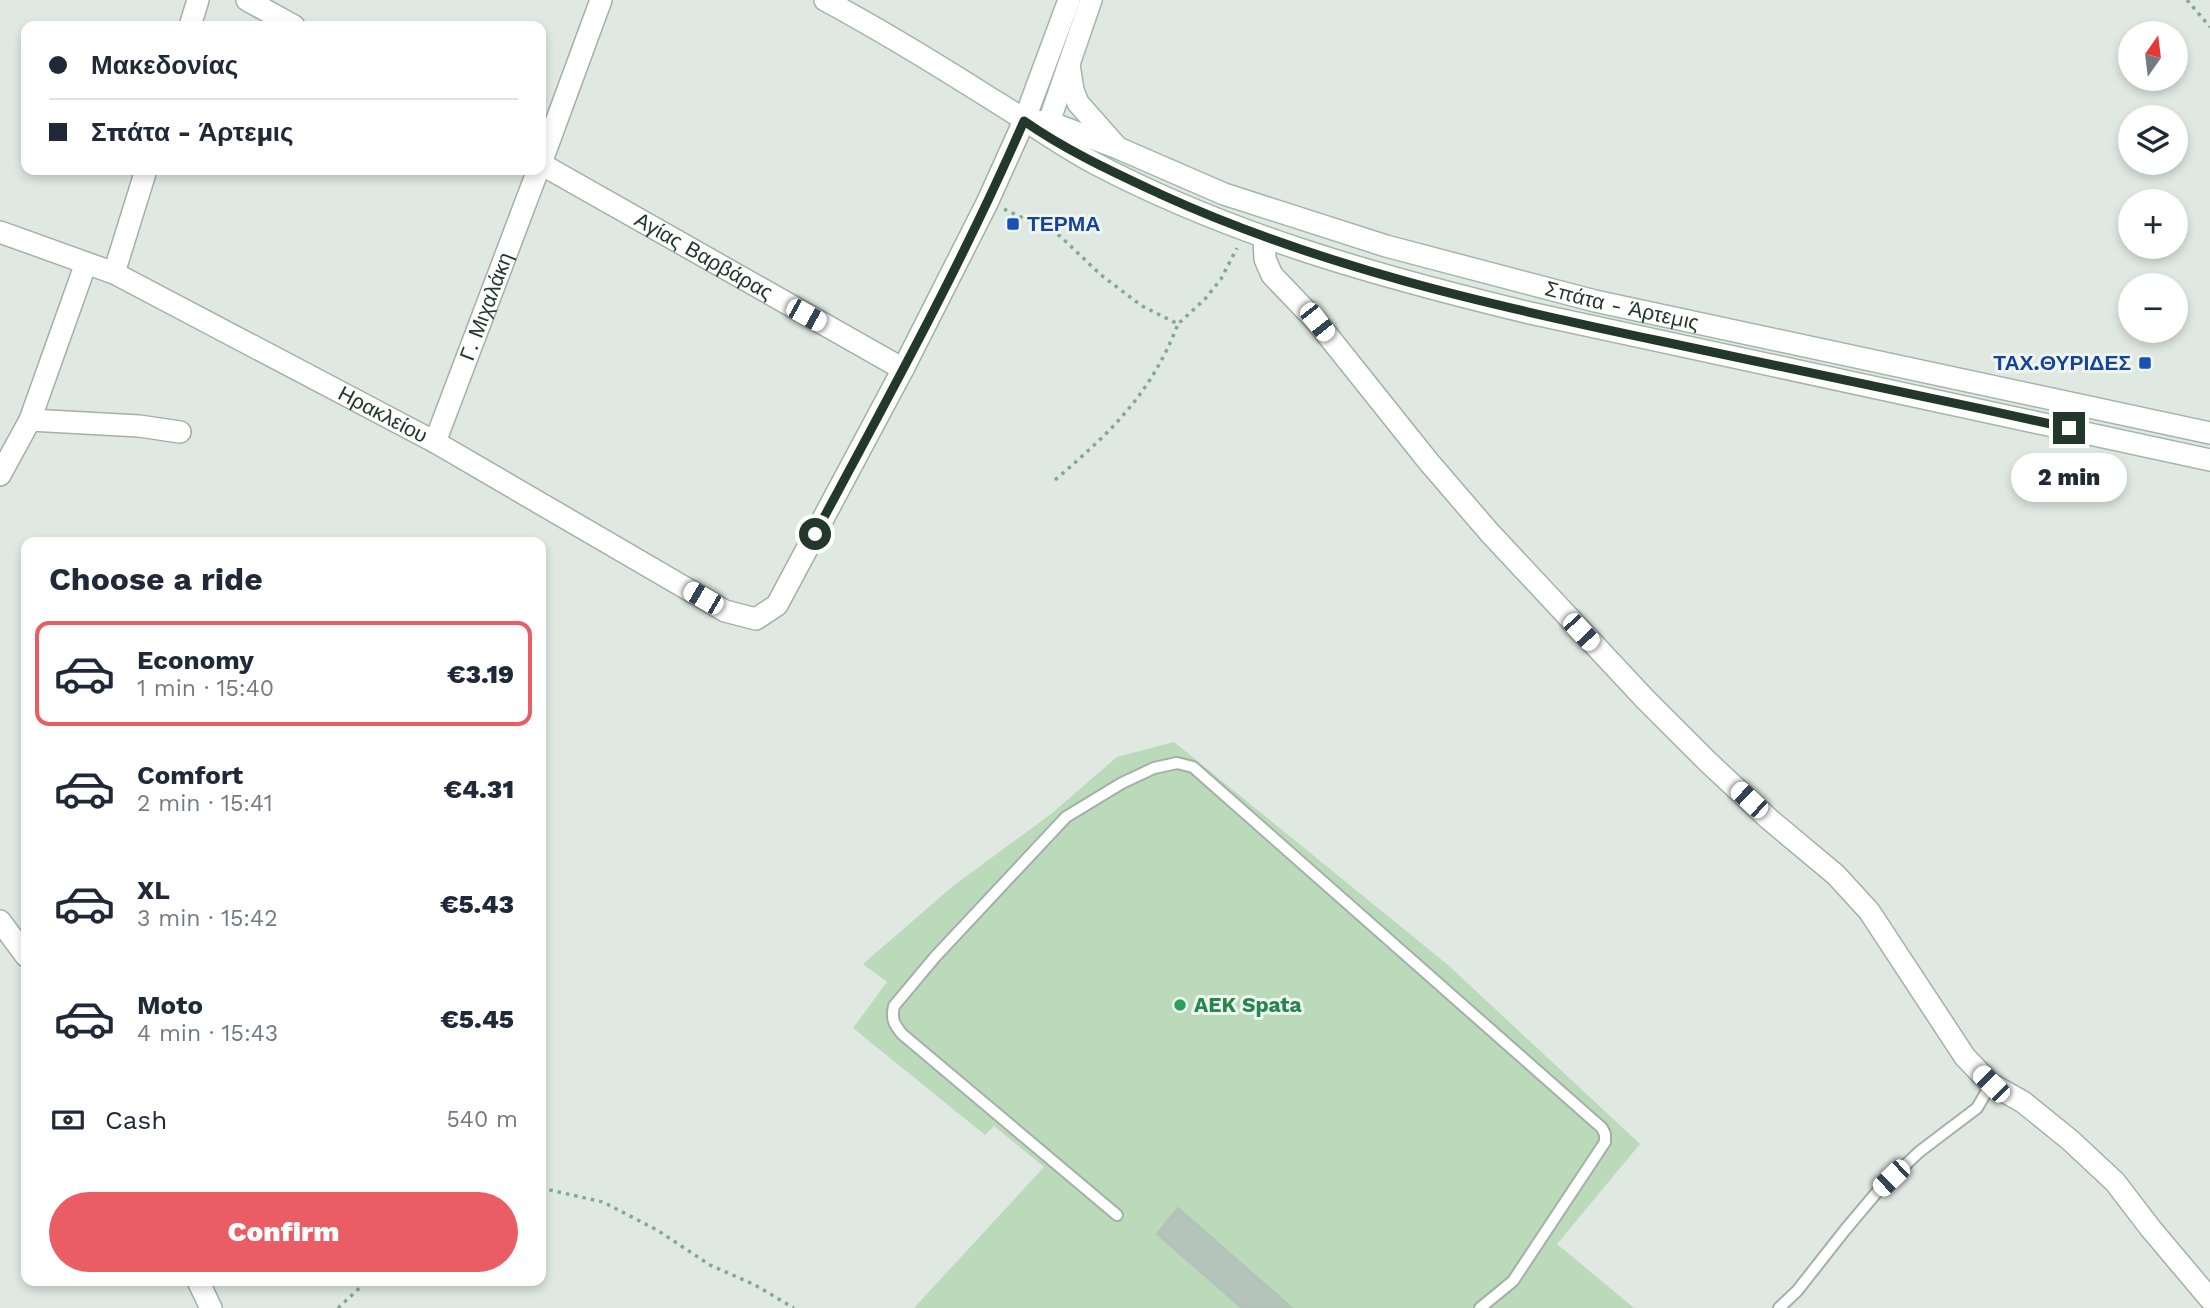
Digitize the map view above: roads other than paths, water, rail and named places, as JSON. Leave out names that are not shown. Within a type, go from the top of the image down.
[{"type":"street","points":[[192,21],[198,0]]},
{"type":"street","points":[[247,0],[285,21]]},
{"type":"street","points":[[546,150],[601,0]]},
{"type":"street","points":[[903,369],[987,203],[1024,121],[1069,0]]},
{"type":"street","points":[[1024,121],[1049,121],[1091,0]]},
{"type":"street","name":"Σπάτα - Άρτεμις","points":[[835,3],[1055,142],[1099,166],[1255,235],[1430,289],[1530,313],[2210,460]]},
{"type":"street","points":[[1069,63],[1078,103],[1118,148]]},
{"type":"street","name":"Σπάτα - Άρτεμις","points":[[1049,121],[1224,194],[1386,246],[1595,301],[2210,433]]},
{"type":"street","name":"Αγίας Βαρβάρας","points":[[546,167],[903,369]]},
{"type":"street","points":[[114,273],[144,175]]},
{"type":"street","name":"Γ. Μιχαλάκη","points":[[435,442],[536,175]]},
{"type":"street","name":"Ηρακλείου","points":[[0,232],[114,273],[435,442],[726,611],[756,619],[777,605],[903,369]]},
{"type":"street","points":[[1255,235],[1272,275],[1317,322],[1454,492],[1557,606],[1672,726],[1769,819],[1836,875],[1869,911],[1965,1057],[1991,1084],[2022,1102],[2070,1140],[2115,1182],[2210,1299]]},
{"type":"street","points":[[0,475],[9,436],[30,420],[86,262]]},
{"type":"street","points":[[30,420],[139,426],[180,432]]},
{"type":"street","points":[[0,921],[21,949]]},
{"type":"street","points":[[200,1286],[211,1308]]},
{"type":"lane","points":[[1117,1214],[902,1034],[892,1020],[892,1013],[894,1006],[935,957],[1066,817],[1122,783],[1154,768],[1177,763],[1193,767],[1602,1128],[1605,1142],[1513,1280],[1480,1308]]},
{"type":"lane","points":[[1779,1308],[1797,1291],[1877,1192],[1919,1152],[1977,1108],[1991,1084]]},
{"type":"place","name":"ΤΕΡΜΑ","points":[[1013,224]]},
{"type":"place","name":"ΤΑΧ.ΘΥΡΙΔΕΣ","points":[[2145,363]]},
{"type":"place","name":"AEK Spata","points":[[1180,1005]]}]
